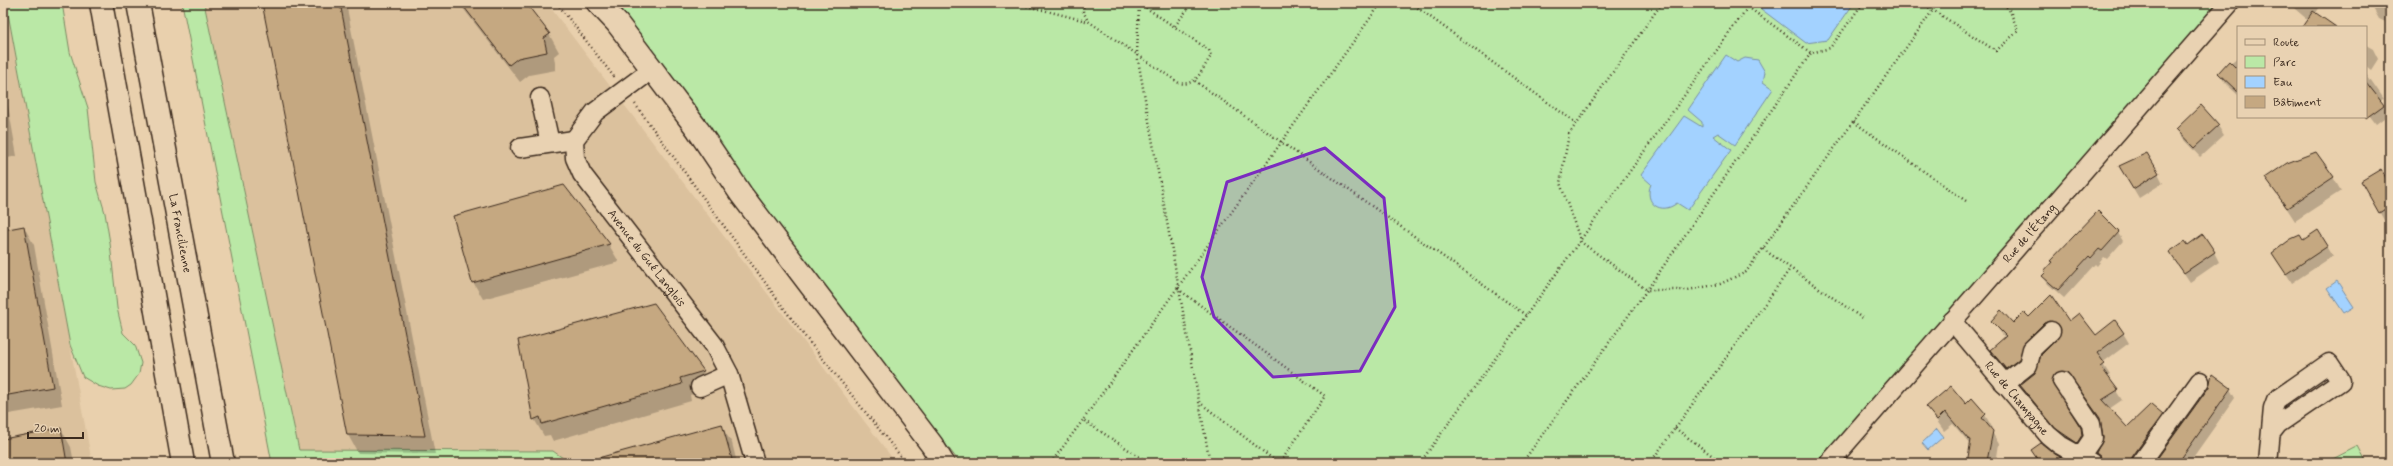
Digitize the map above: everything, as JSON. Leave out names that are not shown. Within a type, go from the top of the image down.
[{"type":"main road","points":[[101,3],[183,463]]},
{"type":"main road","name":"La Francilienne","points":[[138,3],[223,463]]},
{"type":"main road","points":[[591,3],[633,83],[689,136],[741,194]]},
{"type":"main road","points":[[598,3],[617,23],[698,130],[741,194],[918,426],[943,463]]},
{"type":"street","name":"Rue de l'Étang","points":[[1829,463],[2230,3]]},
{"type":"street","points":[[520,148],[574,140],[595,112],[633,83]]},
{"type":"street","points":[[540,98],[550,143]]},
{"type":"street","name":"Avenue du Gué Langlois","points":[[574,140],[575,158],[582,174],[714,345],[729,374],[755,463]]},
{"type":"street","name":"Rue de Champagne","points":[[1952,321],[2048,435],[2060,445],[2086,460]]},
{"type":"street","points":[[2004,384],[2028,365],[2032,349],[2051,331]]},
{"type":"street","points":[[700,387],[729,374]]},
{"type":"street","points":[[2062,381],[2090,424],[2093,438],[2086,460]]},
{"type":"street","points":[[2141,463],[2200,381]]},
{"type":"street","points":[[2268,463],[2271,433]]},
{"type":"path","points":[[557,3],[633,83],[799,329],[906,463]]},
{"type":"path","points":[[1015,3],[1088,21],[1179,83],[1187,85],[1195,81],[1211,56],[1209,50],[1139,3]]},
{"type":"path","points":[[1084,3],[1082,11],[1088,21]]},
{"type":"path","points":[[1139,3],[1137,54],[1210,463]]},
{"type":"path","points":[[1175,26],[1191,3]]},
{"type":"path","points":[[1051,463],[1381,3]]},
{"type":"path","points":[[1411,3],[1576,123]]},
{"type":"path","points":[[1662,3],[1568,134],[1560,182],[1580,242],[1647,290],[1688,290],[1720,284],[1746,272],[1938,3]]},
{"type":"path","points":[[1420,463],[1748,7],[1748,3]]},
{"type":"path","points":[[1522,463],[1647,290],[1811,53],[1830,48],[1863,3]]},
{"type":"path","points":[[1922,3],[1932,11],[1996,51],[2018,31],[2010,11],[2003,3]]},
{"type":"path","points":[[1748,7],[1811,53]]},
{"type":"path","points":[[1195,81],[1527,316]]},
{"type":"path","points":[[1854,122],[1966,201]]},
{"type":"path","points":[[1763,249],[1862,318]]},
{"type":"path","points":[[1650,463],[1790,269]]},
{"type":"path","points":[[1178,288],[1325,396],[1279,463],[1199,401]]},
{"type":"path","points":[[1083,420],[1149,463]]},
{"type":"path","points":[[1675,428],[1722,463]]},
{"type":"highlighted area","points":[[1325,148],[1384,198],[1395,307],[1360,371],[1273,377],[1214,317],[1202,277],[1227,182]]},
{"type":"shaded area","points":[[3,3],[6,3],[92,463],[3,463]]},
{"type":"shaded area","points":[[204,3],[547,3],[896,463],[570,463],[553,451],[299,450]]},
{"type":"green space","points":[[6,3],[62,3],[70,52],[88,108],[96,182],[105,213],[110,243],[117,308],[123,333],[135,345],[141,363],[139,374],[131,385],[125,389],[111,390],[98,386],[83,377],[70,345]]},
{"type":"green space","points":[[182,3],[204,3],[299,450],[553,451],[570,463],[272,463]]},
{"type":"green space","points":[[607,3],[2224,3],[1816,463],[960,463]]},
{"type":"green space","points":[[2358,446],[2367,463],[2325,463]]},
{"type":"water","points":[[1760,3],[1854,3],[1828,40],[1806,43],[1761,9]]},
{"type":"water","points":[[1726,55],[1737,62],[1745,58],[1758,60],[1765,72],[1763,82],[1773,89],[1735,145],[1718,133],[1713,136],[1731,150],[1688,210],[1677,203],[1671,207],[1665,208],[1655,206],[1649,197],[1651,184],[1641,175],[1684,116],[1702,127],[1702,122],[1688,110]]},
{"type":"water","points":[[2337,281],[2354,307],[2344,313],[2327,288]]},
{"type":"water","points":[[1937,429],[1943,437],[1928,450],[1922,443]]},
{"type":"building","points":[[262,3],[340,3],[425,436],[347,435]]},
{"type":"building","points":[[461,3],[526,3],[550,34],[544,38],[547,52],[518,58],[509,65]]},
{"type":"building","points":[[2313,11],[2335,26],[2303,26]]},
{"type":"building","points":[[2229,61],[2237,69],[2237,91],[2218,73]]},
{"type":"building","points":[[2367,83],[2384,105],[2367,117]]},
{"type":"building","points":[[2201,105],[2219,125],[2194,148],[2176,129]]},
{"type":"building","points":[[2316,152],[2334,177],[2287,208],[2265,178],[2287,163]]},
{"type":"building","points":[[2147,153],[2159,173],[2133,189],[2119,166]]},
{"type":"building","points":[[2381,169],[2390,185],[2390,206],[2379,213],[2361,181]]},
{"type":"building","points":[[564,185],[610,244],[472,283],[453,216]]},
{"type":"building","points":[[2098,211],[2119,232],[2102,251],[2099,249],[2091,258],[2089,256],[2058,290],[2042,276],[2046,272],[2044,271],[2052,262],[2050,261]]},
{"type":"building","points":[[24,226],[53,387],[3,396],[3,230]]},
{"type":"building","points":[[2318,230],[2328,246],[2286,274],[2272,253],[2291,239],[2300,235],[2303,240]]},
{"type":"building","points":[[2203,234],[2215,252],[2184,273],[2169,252],[2185,241],[2188,245]]},
{"type":"building","points":[[2051,295],[2069,321],[2079,313],[2096,335],[2115,320],[2124,333],[2097,353],[2105,364],[2101,367],[2118,390],[2102,400],[2127,427],[2151,404],[2163,414],[2132,457],[2131,463],[2102,463],[2101,457],[2096,453],[2103,437],[2100,418],[2067,372],[2056,373],[2052,382],[2081,428],[2082,435],[2077,443],[2055,428],[2020,385],[2035,373],[2041,355],[2058,338],[2061,329],[2058,324],[2049,321],[2044,323],[2025,342],[2019,359],[2006,369],[1990,350],[2006,336],[1991,321],[2001,310],[2013,323],[2024,312],[2029,317]]},
{"type":"building","points":[[654,303],[704,371],[680,378],[682,384],[542,424],[540,417],[533,420],[518,340]]},
{"type":"building","points":[[2212,374],[2231,388],[2178,463],[2154,463],[2209,387]]},
{"type":"building","points":[[1951,386],[1966,404],[1972,398],[1986,414],[1982,418],[1993,431],[1987,461],[1982,460],[1981,463],[1967,463],[1971,440],[1968,439],[1945,412],[1937,420],[1926,407]]},
{"type":"building","points":[[722,424],[733,463],[598,463],[598,458]]},
{"type":"building","points":[[61,428],[67,463],[3,463],[3,439]]},
{"type":"building","points":[[2041,443],[2055,454],[2071,463],[2058,463],[2052,459],[2047,463],[2040,463],[2031,450]]}]
